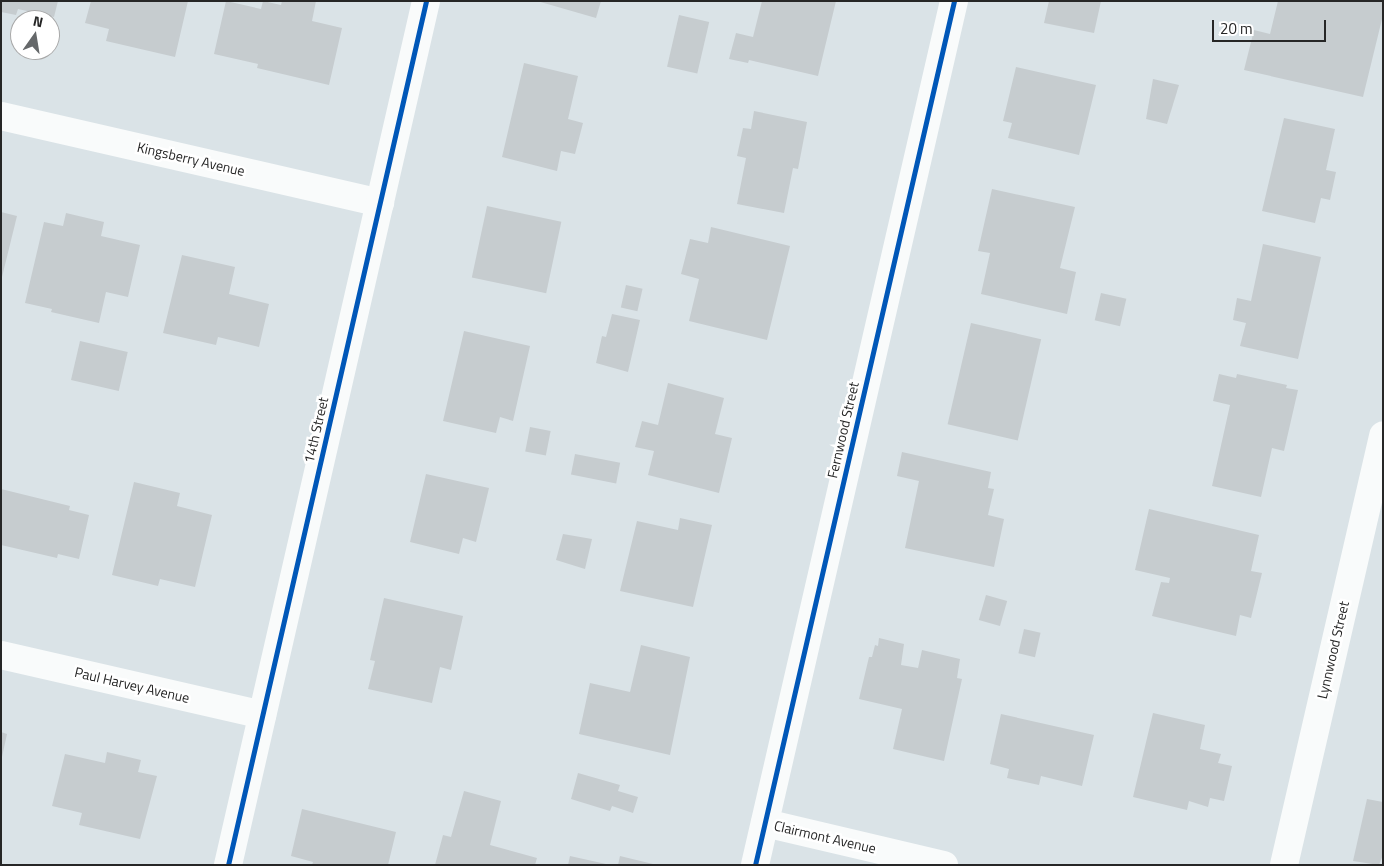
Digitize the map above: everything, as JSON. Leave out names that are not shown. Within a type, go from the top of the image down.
[{"type":"street","name":"14th Street","points":[[228,865],[426,1]]},
{"type":"street","name":"Fernwood Street","points":[[755,865],[954,1]]},
{"type":"street","name":"Kingsberry Avenue","points":[[1,116],[380,203]]},
{"type":"street","name":"Lynnwood Street","points":[[1284,865],[1383,435]]},
{"type":"street","name":"Paul Harvey Avenue","points":[[1,655],[262,715]]},
{"type":"street","name":"Clairmont Avenue","points":[[765,823],[944,865]]},
{"type":"building","points":[[1,1],[58,1],[56,10],[18,9],[10,10],[10,14],[1,12]]},
{"type":"building","points":[[91,1],[188,1],[175,57],[106,41],[109,29],[85,23]]},
{"type":"building","points":[[226,1],[261,9],[263,1],[281,5],[282,1],[316,1],[312,21],[342,28],[329,85],[257,68],[258,64],[214,54]]},
{"type":"building","points":[[537,1],[601,1],[596,18]]},
{"type":"building","points":[[762,1],[836,1],[818,76],[749,60],[748,63],[729,59],[736,33],[753,37]]},
{"type":"building","points":[[1049,1],[1101,1],[1094,33],[1044,23]]},
{"type":"building","points":[[1278,1],[1383,1],[1383,15],[1363,97],[1244,70],[1254,30],[1270,34]]},
{"type":"building","points":[[679,15],[709,22],[697,74],[667,67]]},
{"type":"building","points":[[524,63],[578,76],[568,119],[583,123],[575,154],[561,151],[557,171],[502,157]]},
{"type":"building","points":[[1016,67],[1096,85],[1079,155],[1008,138],[1012,123],[1003,121]]},
{"type":"building","points":[[1153,79],[1179,85],[1167,124],[1146,119]]},
{"type":"building","points":[[754,111],[807,122],[798,169],[793,168],[784,213],[737,204],[746,158],[737,156],[743,128],[751,129]]},
{"type":"building","points":[[1284,118],[1335,129],[1326,170],[1336,172],[1330,200],[1321,198],[1315,223],[1262,211]]},
{"type":"building","points":[[992,189],[1075,207],[1060,268],[1076,272],[1067,314],[981,294],[990,253],[978,251]]},
{"type":"building","points":[[487,206],[561,222],[546,293],[472,277]]},
{"type":"building","points":[[1,212],[17,216],[2,277],[1,277]]},
{"type":"building","points":[[66,213],[104,222],[101,236],[140,245],[128,297],[106,292],[99,323],[51,312],[52,309],[25,303],[44,222],[63,226]]},
{"type":"building","points":[[711,227],[790,246],[767,340],[689,321],[699,279],[681,274],[690,239],[708,243]]},
{"type":"building","points":[[1263,244],[1321,257],[1298,359],[1240,346],[1246,323],[1233,320],[1237,298],[1251,301]]},
{"type":"building","points":[[182,255],[235,267],[229,294],[269,304],[259,347],[218,337],[216,345],[163,333]]},
{"type":"building","points":[[626,285],[643,289],[637,311],[621,307]]},
{"type":"building","points":[[1101,293],[1126,299],[1120,326],[1095,320]]},
{"type":"building","points":[[612,314],[640,320],[628,372],[596,363],[602,336],[606,337]]},
{"type":"building","points":[[971,323],[1041,339],[1018,441],[948,424]]},
{"type":"building","points":[[464,331],[530,346],[513,421],[500,417],[496,433],[443,421]]},
{"type":"building","points":[[80,341],[128,352],[119,391],[71,380]]},
{"type":"building","points":[[1219,374],[1236,378],[1237,374],[1287,385],[1286,388],[1298,390],[1284,451],[1272,448],[1261,497],[1212,486],[1230,405],[1213,401]]},
{"type":"building","points":[[668,383],[724,398],[715,434],[732,438],[719,493],[648,475],[654,451],[635,447],[642,421],[658,425]]},
{"type":"building","points":[[530,427],[551,431],[546,456],[525,452]]},
{"type":"building","points":[[902,452],[991,472],[988,488],[994,489],[988,515],[1004,519],[994,567],[905,548],[919,481],[897,476]]},
{"type":"building","points":[[575,454],[620,463],[616,483],[571,475]]},
{"type":"building","points":[[426,474],[489,488],[476,542],[463,538],[459,554],[410,542]]},
{"type":"building","points":[[134,482],[180,493],[177,506],[212,515],[195,587],[160,579],[158,586],[112,575]]},
{"type":"building","points":[[1,489],[70,506],[69,510],[89,515],[79,559],[58,554],[57,558],[1,545]]},
{"type":"building","points":[[1149,509],[1259,535],[1251,571],[1262,573],[1251,618],[1240,615],[1236,636],[1152,616],[1161,582],[1169,583],[1170,578],[1135,570]]},
{"type":"building","points":[[680,518],[712,525],[693,607],[620,591],[637,521],[678,530]]},
{"type":"building","points":[[563,534],[592,539],[585,569],[556,560]]},
{"type":"building","points":[[986,595],[1007,601],[1000,626],[979,620]]},
{"type":"building","points":[[384,598],[463,616],[451,670],[440,667],[432,703],[368,689],[375,661],[370,660]]},
{"type":"building","points":[[1024,629],[1041,633],[1035,657],[1018,653]]},
{"type":"building","points":[[879,638],[904,644],[901,665],[918,668],[922,650],[960,659],[957,678],[962,679],[944,761],[893,749],[902,709],[859,699],[869,657],[872,657],[875,645],[878,646]]},
{"type":"building","points":[[641,645],[690,657],[670,755],[579,734],[590,683],[630,692]]},
{"type":"building","points":[[1153,713],[1205,725],[1200,749],[1221,754],[1218,763],[1232,766],[1224,801],[1210,798],[1208,807],[1189,801],[1187,810],[1133,797]]},
{"type":"building","points":[[1001,714],[1094,735],[1082,786],[1041,776],[1039,785],[1007,778],[1009,769],[990,764]]},
{"type":"building","points":[[1,732],[7,734],[2,757],[1,757]]},
{"type":"building","points":[[107,752],[141,760],[138,772],[157,776],[140,839],[79,825],[82,813],[52,806],[65,754],[105,763]]},
{"type":"building","points":[[578,773],[620,785],[618,791],[638,797],[633,813],[612,806],[610,811],[571,799]]},
{"type":"building","points":[[464,791],[501,801],[490,845],[537,858],[535,865],[435,865],[443,835],[451,837]]},
{"type":"building","points":[[1367,799],[1383,802],[1383,855],[1379,865],[1353,861]]},
{"type":"building","points":[[302,809],[396,832],[388,865],[312,865],[313,862],[291,856]]},
{"type":"building","points":[[570,856],[606,864],[606,865],[568,865]]},
{"type":"building","points":[[620,856],[653,864],[653,865],[618,865]]},
{"type":"cycle path","points":[[228,865],[426,1]]},
{"type":"cycle path","points":[[755,865],[954,1]]}]
